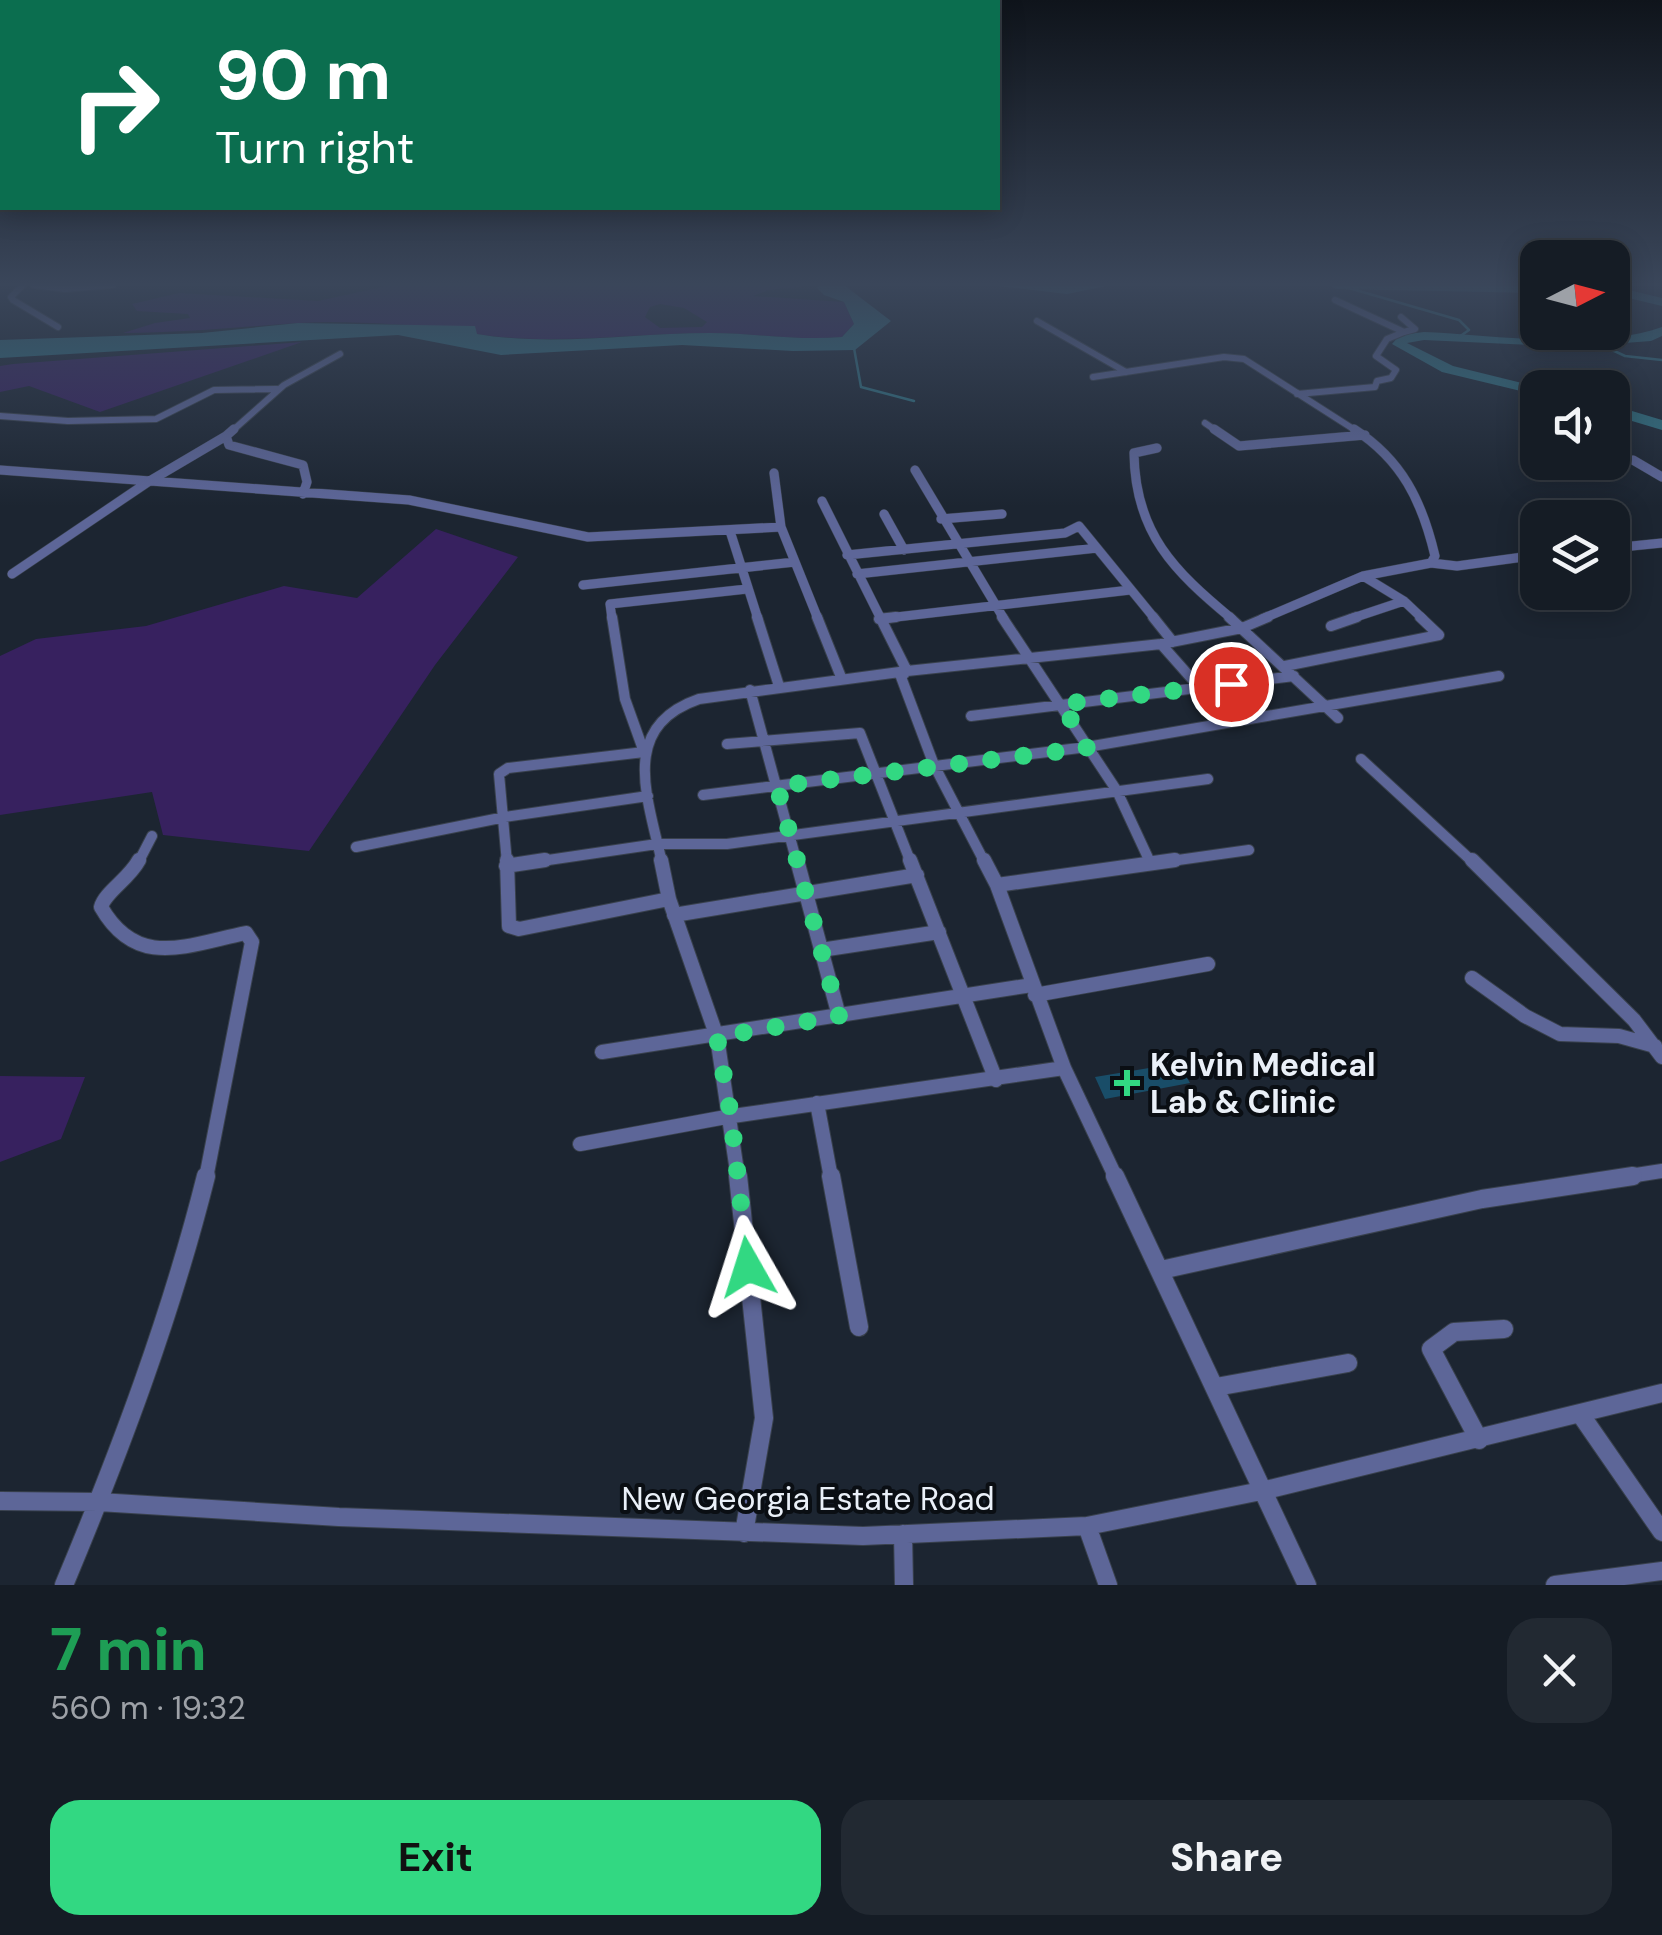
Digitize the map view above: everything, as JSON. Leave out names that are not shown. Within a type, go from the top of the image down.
[{"type":"street","points":[[12,574],[148,482],[245,423],[253,410],[277,389],[331,359]]},
{"type":"street","points":[[1106,359],[1126,372]]},
{"type":"street","points":[[1093,377],[1222,359]]},
{"type":"street","points":[[1242,359],[1263,368],[1297,394],[1365,434],[1397,464],[1421,508],[1434,556],[1431,563]]},
{"type":"street","points":[[1297,394],[1375,386],[1377,381],[1391,378],[1396,370],[1380,359]]},
{"type":"street","points":[[0,416],[88,422],[156,419],[214,390],[277,389]]},
{"type":"street","points":[[1205,422],[1238,446],[1365,434]]},
{"type":"street","points":[[226,436],[230,445],[303,464],[307,482],[303,494]]},
{"type":"street","points":[[1157,448],[1134,453],[1134,477],[1144,522],[1197,593],[1242,628],[1338,718]]},
{"type":"street","points":[[1633,460],[1662,478]]},
{"type":"street","points":[[0,470],[426,503],[588,537],[781,527]]},
{"type":"street","points":[[915,470],[968,562],[1117,791],[1150,862]]},
{"type":"street","points":[[774,473],[781,527],[840,677]]},
{"type":"street","points":[[822,501],[907,671]]},
{"type":"street","points":[[884,514],[904,550]]},
{"type":"street","points":[[941,519],[1002,514]]},
{"type":"street","points":[[847,555],[1065,533],[1079,526],[1199,687]]},
{"type":"street","points":[[730,531],[779,686]]},
{"type":"street","points":[[1630,546],[1662,543]]},
{"type":"street","points":[[857,574],[1096,548]]},
{"type":"street","points":[[644,752],[655,726],[676,707],[750,690],[1030,655],[1167,643],[1242,628],[1363,576],[1431,563],[1457,566],[1520,557]]},
{"type":"street","points":[[583,586],[795,562]]},
{"type":"street","points":[[1284,666],[1440,635],[1404,601],[1363,576]]},
{"type":"street","points":[[744,1533],[764,1418],[731,1116],[717,1037],[669,899],[648,796],[644,752],[625,698],[610,604],[747,589]]},
{"type":"street","points":[[879,619],[1130,590]]},
{"type":"street","points":[[1331,626],[1404,601]]},
{"type":"street","points":[[907,671],[901,684],[934,765],[997,885],[1064,1068],[1308,1585]]},
{"type":"street","points":[[970,716],[1294,676]]},
{"type":"street","points":[[702,796],[1087,748],[1499,676]]},
{"type":"street","points":[[750,690],[839,1016]]},
{"type":"street","points":[[727,744],[856,731],[897,820],[996,1080]]},
{"type":"street","points":[[644,752],[502,770],[499,774],[505,816],[509,926],[519,929],[669,899]]},
{"type":"street","points":[[1361,760],[1526,908],[1579,967],[1631,1015],[1659,1052]]},
{"type":"street","points":[[506,866],[657,844],[698,847],[1208,779]]},
{"type":"street","points":[[356,847],[505,816],[648,796]]},
{"type":"street","points":[[64,1585],[99,1502],[179,1283],[219,1125],[252,942],[246,933],[157,950],[113,930],[101,907],[104,899],[128,879],[152,836]]},
{"type":"street","points":[[997,885],[1249,850]]},
{"type":"street","points":[[674,915],[918,875]]},
{"type":"street","points":[[821,950],[939,932]]},
{"type":"street","points":[[602,1052],[964,996],[1033,990],[1208,964]]},
{"type":"street","points":[[1472,978],[1526,1016],[1560,1034],[1619,1036],[1659,1052]]},
{"type":"street","points":[[580,1144],[731,1116],[1064,1068]]},
{"type":"street","points":[[817,1103],[860,1327]]},
{"type":"street","points":[[1160,1270],[1482,1199],[1662,1171]]},
{"type":"street","points":[[1480,1440],[1430,1348],[1458,1330],[1504,1329]]},
{"type":"street","points":[[1216,1387],[1348,1363]]},
{"type":"street","name":"New Georgia Estate Road","points":[[0,1501],[99,1502],[339,1517],[744,1533],[903,1534],[1087,1526],[1266,1490],[1662,1394]]},
{"type":"street","points":[[1581,1415],[1662,1532]]},
{"type":"street","points":[[1087,1526],[1108,1585]]},
{"type":"street","points":[[903,1534],[904,1585]]},
{"type":"street","points":[[1555,1585],[1662,1571]]},
{"type":"shaded area","points":[[79,359],[253,359],[100,412],[29,386],[0,392],[0,366]]},
{"type":"shaded area","points":[[436,529],[518,557],[435,665],[309,851],[163,835],[152,792],[0,815],[0,656],[36,639],[146,626],[284,586],[357,598]]},
{"type":"shaded area","points":[[0,1076],[85,1077],[61,1139],[0,1162]]},
{"type":"building","name":"Kelvin Medical Lab & Clinic","points":[[1179,1063],[1190,1083],[1105,1099],[1095,1077]]},
{"type":"waterway","points":[[856,359],[861,387],[914,401]]},
{"type":"waterway","points":[[1424,359],[1447,369],[1520,387]]},
{"type":"waterway","points":[[1652,359],[1662,360]]},
{"type":"waterway","points":[[1630,415],[1662,425]]},
{"type":"place","name":"Kelvin Medical Lab & Clinic","points":[[1127,1083]]},
{"type":"route","points":[[748,1267],[731,1116],[717,1037],[839,1016],[777,786],[1087,748],[1062,704],[1231,684]]}]
